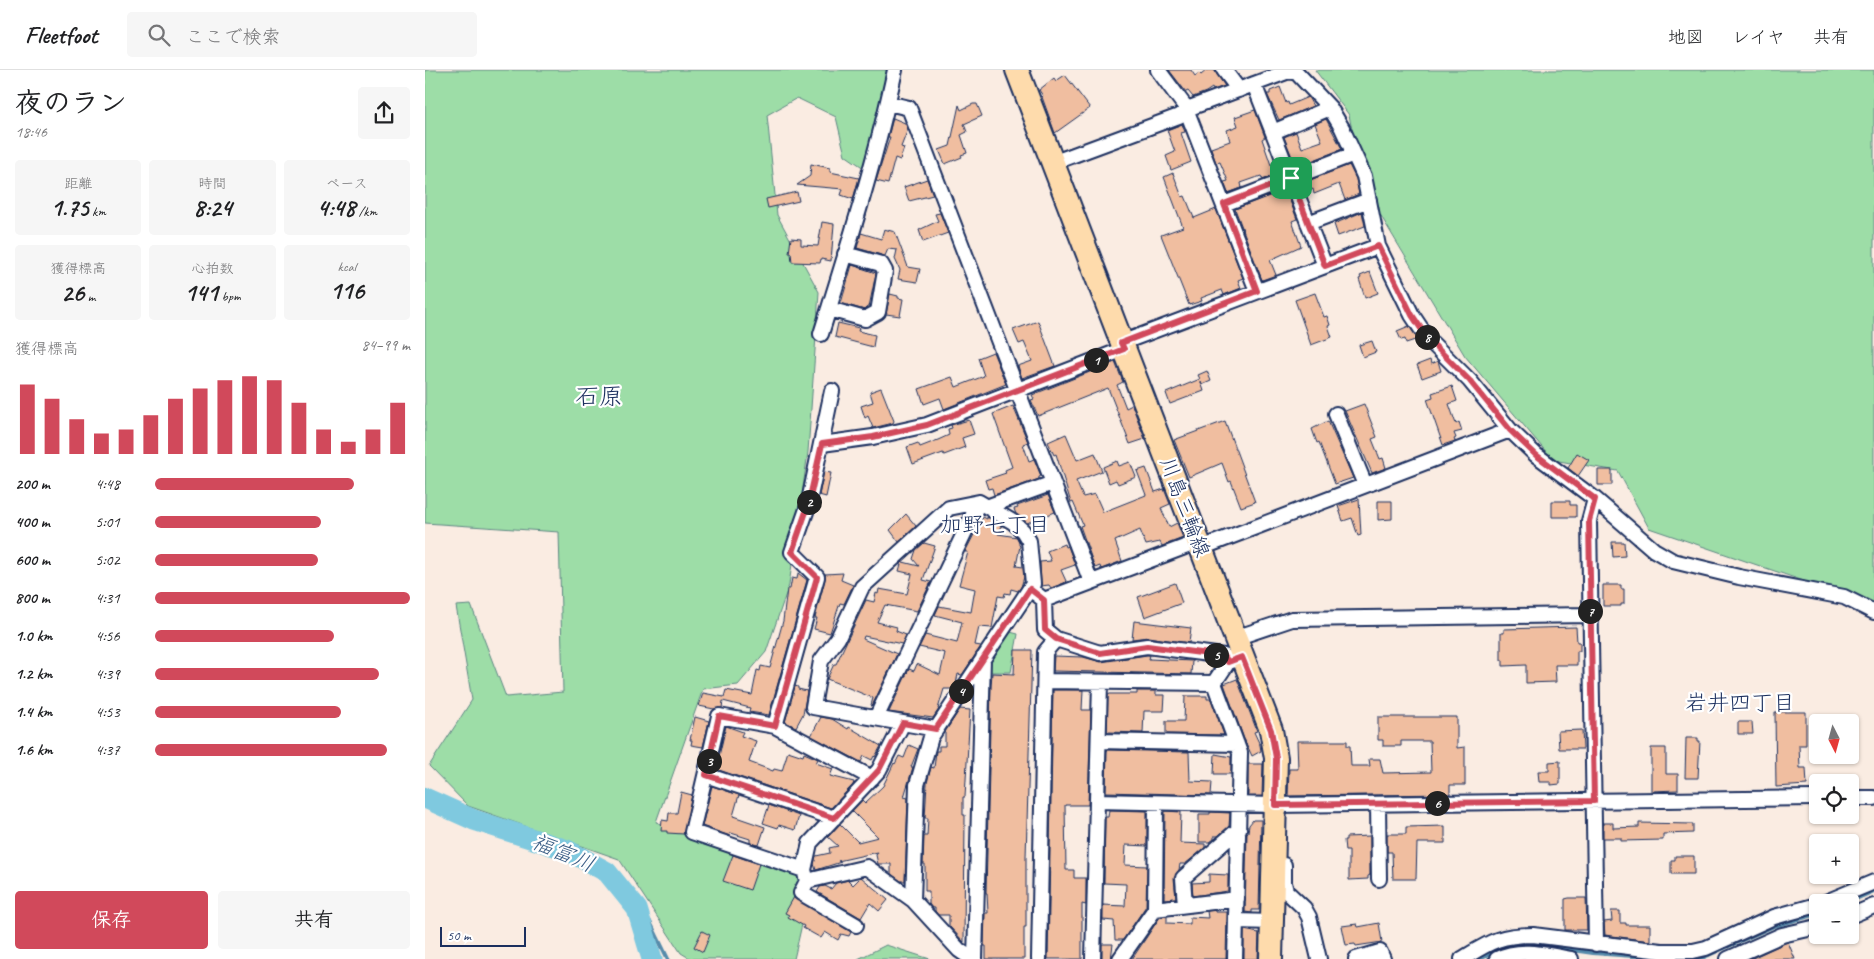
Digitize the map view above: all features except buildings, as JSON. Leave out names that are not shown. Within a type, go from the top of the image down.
[{"type":"main road","name":"川島三輪線","points":[[1017,70],[1199,545],[1235,653],[1271,730],[1276,758],[1280,805],[1271,959]]},
{"type":"street","points":[[821,334],[888,103],[895,70]]},
{"type":"street","points":[[1159,70],[1187,109],[1257,291]]},
{"type":"street","points":[[1224,70],[1239,90]]},
{"type":"street","points":[[1052,163],[1179,116],[1187,109],[1289,71],[1297,73],[1330,108],[1343,128],[1364,176],[1378,246],[1412,315],[1428,339],[1470,381],[1510,430],[1536,455],[1595,499],[1655,550],[1673,561],[1739,577],[1843,596],[1874,612]]},
{"type":"street","points":[[1254,84],[1325,266]]},
{"type":"street","points":[[888,103],[909,108],[1019,390],[1091,582]]},
{"type":"street","points":[[1273,132],[1330,108]]},
{"type":"street","points":[[1224,204],[1354,154]]},
{"type":"street","points":[[1308,223],[1369,200]]},
{"type":"street","points":[[822,444],[873,437],[927,425],[1019,390],[1257,291],[1378,246]]},
{"type":"street","points":[[829,309],[865,319],[878,312],[885,271],[881,264],[845,254]]},
{"type":"street","points":[[775,726],[817,577],[792,552],[808,506],[832,391]]},
{"type":"street","points":[[1336,414],[1365,485]]},
{"type":"street","points":[[1044,600],[1365,485],[1510,430]]},
{"type":"street","points":[[936,729],[813,707],[821,661],[838,638],[862,587],[949,508],[984,504],[1053,482]]},
{"type":"street","points":[[1595,499],[1589,521],[1596,944]]},
{"type":"street","points":[[913,900],[917,785],[931,737],[1033,584],[1029,541],[1023,531],[1013,522],[984,504]]},
{"type":"street","points":[[876,718],[984,504]]},
{"type":"street","points":[[1030,589],[1044,600],[1045,630],[1056,639],[1100,653],[1147,646],[1224,656],[1235,653],[1292,618],[1590,616]]},
{"type":"street","points":[[1039,959],[1045,652],[1056,639]]},
{"type":"street","points":[[1214,683],[1235,653]]},
{"type":"street","points":[[872,778],[775,726],[719,716],[692,832],[806,875],[867,867],[913,900],[959,950],[974,959],[983,657]]},
{"type":"street","points":[[1045,681],[1214,683]]},
{"type":"street","points":[[1093,959],[1101,682]]},
{"type":"street","points":[[1214,683],[1240,753],[1235,959]]},
{"type":"street","points":[[857,925],[801,892],[806,875],[810,843],[879,770],[903,723]]},
{"type":"street","points":[[1099,741],[1237,744]]},
{"type":"street","points":[[706,775],[834,818]]},
{"type":"street","points":[[1097,801],[1280,805],[1809,798]]},
{"type":"street","points":[[1859,798],[1874,798]]},
{"type":"street","points":[[1120,959],[1155,909],[1156,803]]},
{"type":"street","points":[[1378,804],[1379,879]]},
{"type":"street","points":[[1280,805],[1286,891],[1309,917],[1319,959]]},
{"type":"street","points":[[1185,905],[1183,878],[1239,829]]},
{"type":"street","points":[[1845,894],[1874,882]]},
{"type":"street","points":[[1155,909],[1237,899]]},
{"type":"street","points":[[1859,912],[1874,906]]},
{"type":"street","points":[[1462,959],[1498,938],[1533,934],[1596,944],[1661,951],[1693,951],[1706,948],[1774,917],[1809,907]]},
{"type":"street","points":[[1236,921],[1272,922]]},
{"type":"street","points":[[1728,959],[1782,935],[1809,929]]},
{"type":"street","points":[[1356,959],[1380,952],[1383,959]]},
{"type":"street","points":[[1497,959],[1511,953],[1527,952],[1571,959]]},
{"type":"green space","points":[[425,70],[899,70],[874,175],[845,155],[836,117],[797,98],[767,115],[777,215],[819,292],[808,452],[789,585],[766,652],[738,685],[703,689],[656,822],[812,881],[794,959],[691,959],[681,953],[619,859],[468,806],[429,766],[472,700],[456,606],[471,605],[506,697],[563,692],[559,532],[425,523]]},
{"type":"green space","points":[[1315,70],[1874,70],[1874,605],[1649,528],[1618,471],[1553,460],[1465,356],[1363,186],[1349,115]]},
{"type":"green space","points":[[1006,631],[1018,634],[1011,672],[989,672],[988,656]]},
{"type":"green space","points":[[886,945],[930,959],[858,959]]},
{"type":"waterway","name":"福富川","points":[[425,798],[474,820],[567,850],[607,872],[637,909],[652,959]]},
{"type":"waterway","points":[[1859,898],[1874,891]]},
{"type":"waterway","points":[[637,909],[649,920],[668,959]]},
{"type":"waterway","points":[[1692,959],[1702,958],[1774,926],[1809,916]]},
{"type":"waterway","points":[[1480,959],[1506,946],[1525,943],[1593,953],[1673,959]]},
{"type":"district","name":"石原","points":[[599,396]]},
{"type":"district","name":"加野七丁目","points":[[995,525]]},
{"type":"district","name":"岩井四丁目","points":[[1740,703]]},
{"type":"route","points":[[1291,178],[1325,266],[1378,246],[1412,315],[1428,339],[1470,381],[1510,430],[1536,455],[1595,499],[1589,521],[1594,801],[1275,805],[1276,758],[1271,730],[1242,657],[1228,662],[1224,656],[1147,646],[1100,653],[1056,639],[1045,630],[1044,600],[1030,589],[936,729],[903,723],[879,770],[834,818],[706,775],[719,716],[775,726],[817,577],[792,552],[808,506],[822,444],[873,437],[927,425],[1124,349],[1121,343],[1257,291],[1224,204],[1291,178]]}]
